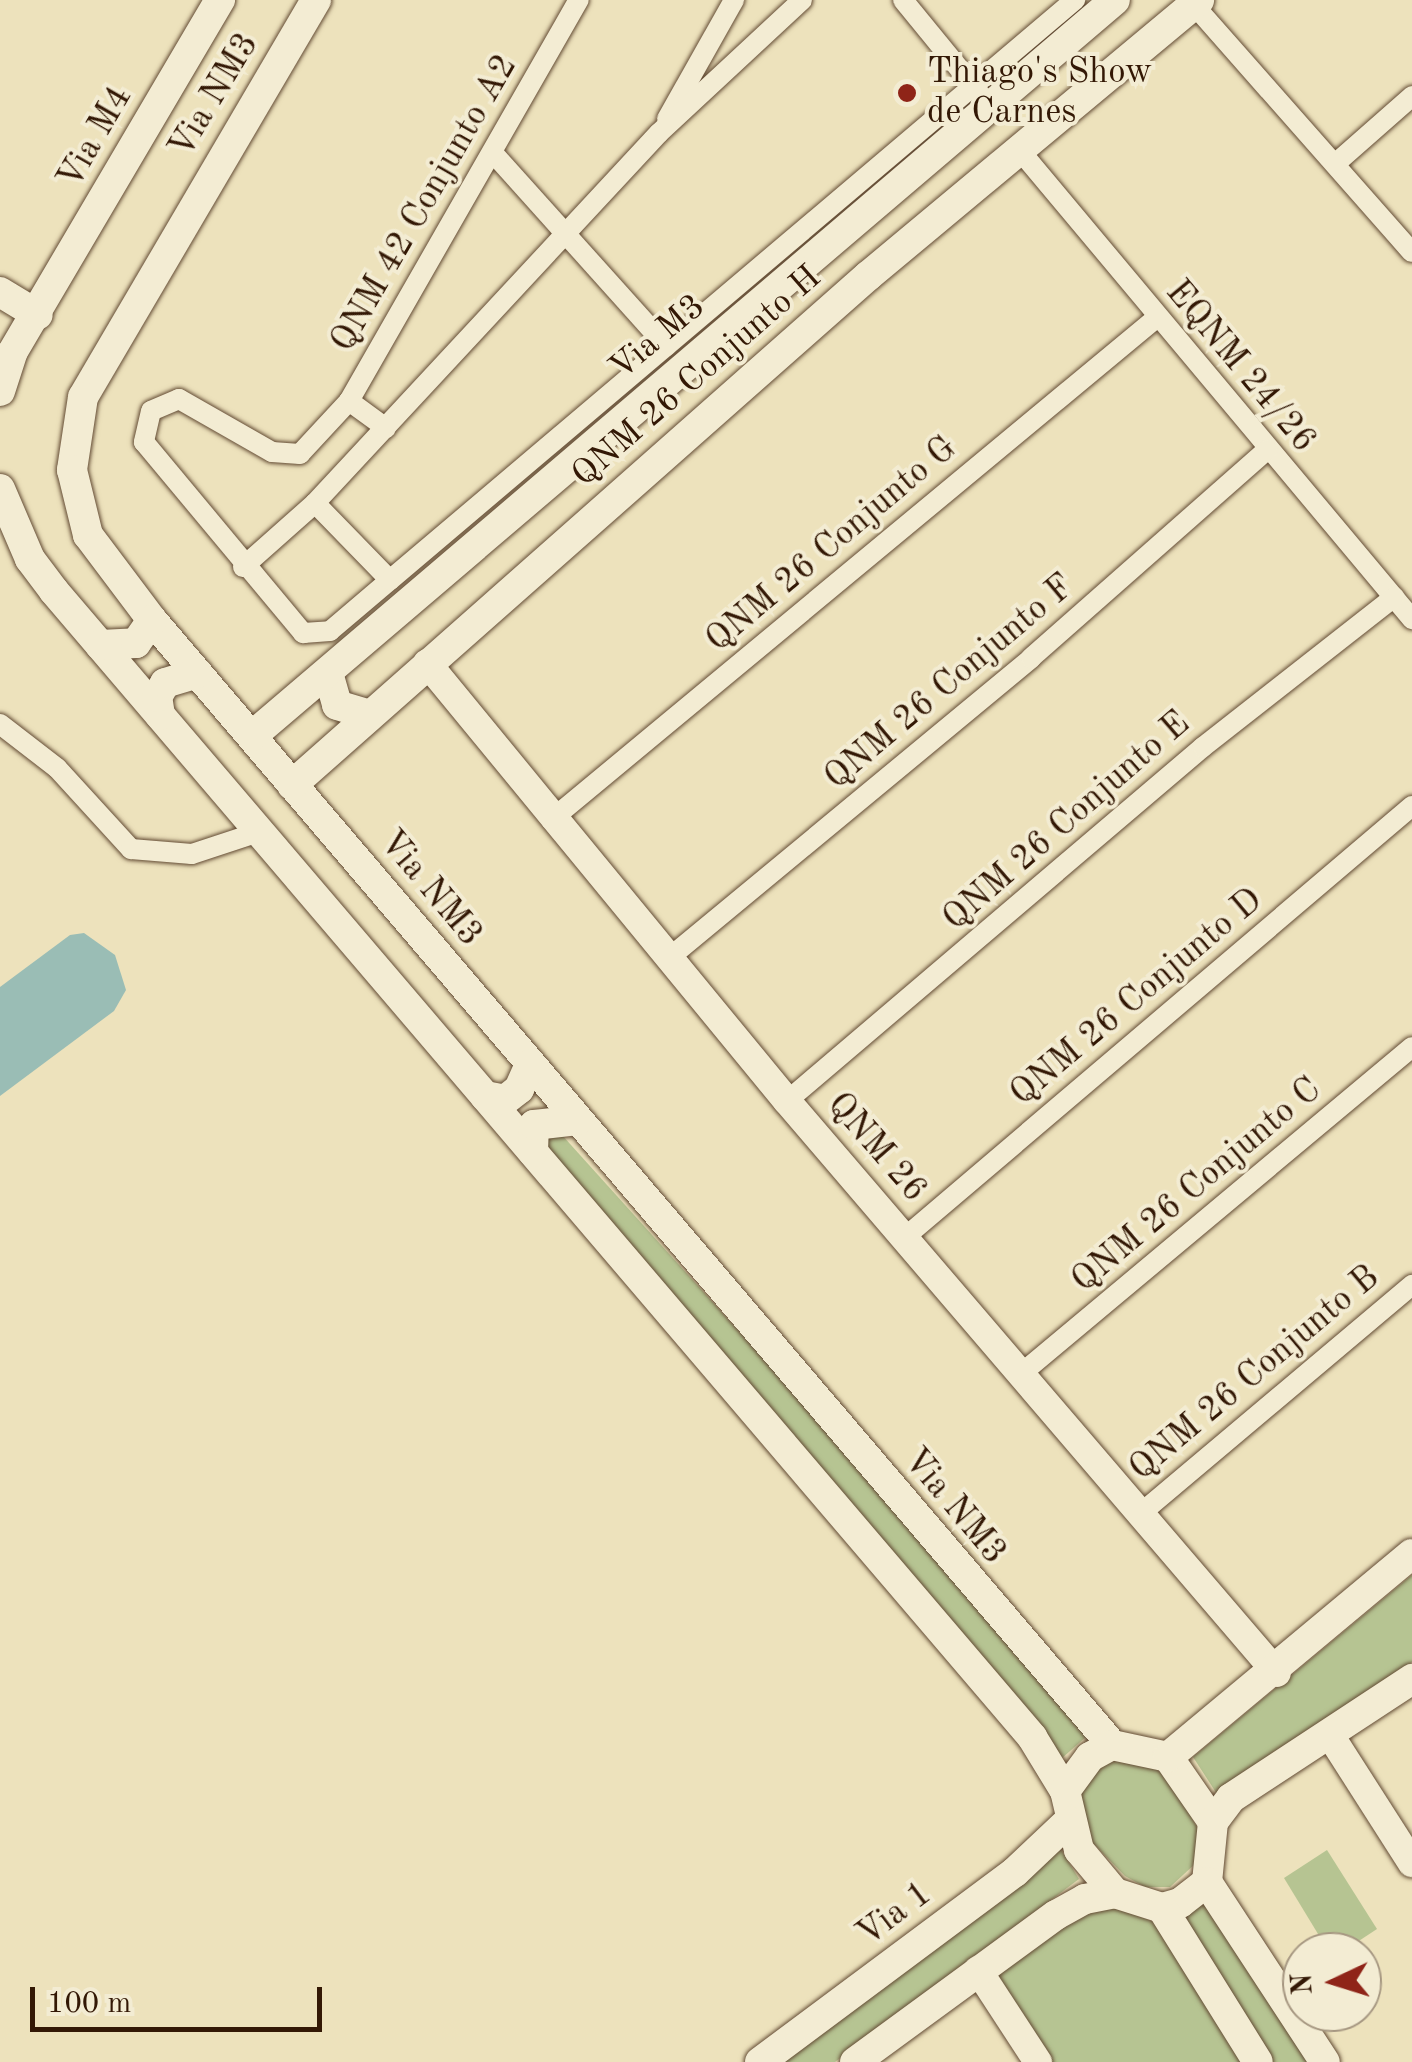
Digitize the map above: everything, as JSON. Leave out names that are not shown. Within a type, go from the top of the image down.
[{"type":"main road","name":"Via M4","points":[[38,314],[220,0]]},
{"type":"main road","name":"Via NM3","points":[[316,0],[105,354],[76,416],[72,470],[88,535],[152,620],[1112,1745]]},
{"type":"main road","name":"Via M3","points":[[252,736],[835,240],[983,96],[1115,0]]},
{"type":"main road","points":[[1022,153],[1197,2]]},
{"type":"main road","name":"QNM 26 Conjunto H","points":[[427,664],[868,276],[1022,153]]},
{"type":"main road","points":[[835,240],[836,269],[852,278],[868,276]]},
{"type":"main road","points":[[0,292],[38,314],[6,350],[0,391]]},
{"type":"main road","points":[[0,489],[30,559],[100,644],[1032,1737],[1067,1806],[1086,1861],[1116,1893]]},
{"type":"main road","points":[[100,644],[136,643],[152,620]]},
{"type":"main road","points":[[292,784],[427,664]]},
{"type":"main road","points":[[160,715],[158,697],[165,684],[197,673]]},
{"type":"main road","points":[[328,673],[337,705],[370,714]]},
{"type":"main road","points":[[485,1096],[505,1100],[520,1089],[530,1064]]},
{"type":"main road","points":[[532,1152],[534,1124],[578,1120]]},
{"type":"main road","points":[[1168,1757],[1277,1672],[1412,1554]]},
{"type":"main road","points":[[1325,2062],[1207,1882],[1213,1822],[1231,1798],[1412,1679]]},
{"type":"main road","points":[[1067,1806],[1090,1757],[1112,1745],[1168,1757],[1213,1822]]},
{"type":"main road","name":"Via 1","points":[[760,2062],[1015,1872],[1067,1806]]},
{"type":"main road","points":[[855,2062],[978,1970],[1084,1899],[1116,1893],[1162,1908],[1180,1903],[1207,1882]]},
{"type":"main road","points":[[1162,1908],[1258,2062]]},
{"type":"street","name":"QNM 42 Conjunto A2","points":[[386,428],[349,401],[579,0]]},
{"type":"street","points":[[659,134],[734,0]]},
{"type":"street","points":[[243,567],[316,503],[566,240],[659,134],[802,0]]},
{"type":"street","points":[[903,0],[983,96]]},
{"type":"street","points":[[349,401],[308,449],[290,456],[272,452],[192,402],[178,399],[152,411],[144,442],[152,458],[243,567],[303,634],[313,636],[330,631],[666,346],[983,96],[1075,0]]},
{"type":"street","points":[[1197,2],[1412,252]]},
{"type":"street","points":[[1335,164],[1412,96]]},
{"type":"street","name":"EQNM 24/26","points":[[1022,153],[1155,319],[1412,619]]},
{"type":"street","points":[[494,154],[566,240],[666,346]]},
{"type":"street","name":"QNM 26 Conjunto G","points":[[551,820],[1155,319]]},
{"type":"street","name":"QNM 26 Conjunto F","points":[[669,958],[1016,671],[1267,450]]},
{"type":"street","points":[[316,503],[390,580]]},
{"type":"street","name":"QNM 26 Conjunto E","points":[[786,1101],[1203,747],[1394,597]]},
{"type":"street","name":"QNM 26","points":[[427,664],[551,820],[786,1101],[1277,1672]]},
{"type":"street","points":[[0,724],[56,768],[131,849],[192,854],[260,832]]},
{"type":"street","name":"QNM 26 Conjunto D","points":[[904,1238],[1412,806]]},
{"type":"street","name":"QNM 26 Conjunto C","points":[[1022,1373],[1412,1047]]},
{"type":"street","name":"QNM 26 Conjunto B","points":[[1140,1514],[1412,1285]]},
{"type":"street","points":[[1330,1735],[1412,1863]]},
{"type":"street","points":[[978,1970],[1038,2062]]},
{"type":"green space","points":[[549,1135],[562,1135],[790,1388],[1087,1736],[1061,1759],[545,1151]]},
{"type":"green space","points":[[1412,1575],[1412,1662],[1217,1794],[1193,1757]]},
{"type":"green space","points":[[1131,1756],[1168,1776],[1198,1829],[1196,1863],[1170,1887],[1145,1887],[1125,1876],[1092,1842],[1079,1792],[1092,1767]]},
{"type":"green space","points":[[1060,1848],[1079,1879],[835,2062],[780,2062]]},
{"type":"green space","points":[[1327,1850],[1377,1929],[1317,1932],[1284,1878]]},
{"type":"green space","points":[[1208,1899],[1282,2018],[1282,2032],[1290,2032],[1309,2062],[1271,2062],[1180,1917]]},
{"type":"green space","points":[[1113,1905],[1156,1923],[1245,2062],[1051,2062],[998,1980],[998,1970],[1065,1918]]},
{"type":"water","points":[[84,933],[115,955],[126,990],[114,1011],[0,1096],[0,987],[70,935]]},
{"type":"place","name":"Thiago's Show de Carnes","points":[[907,93]]}]
